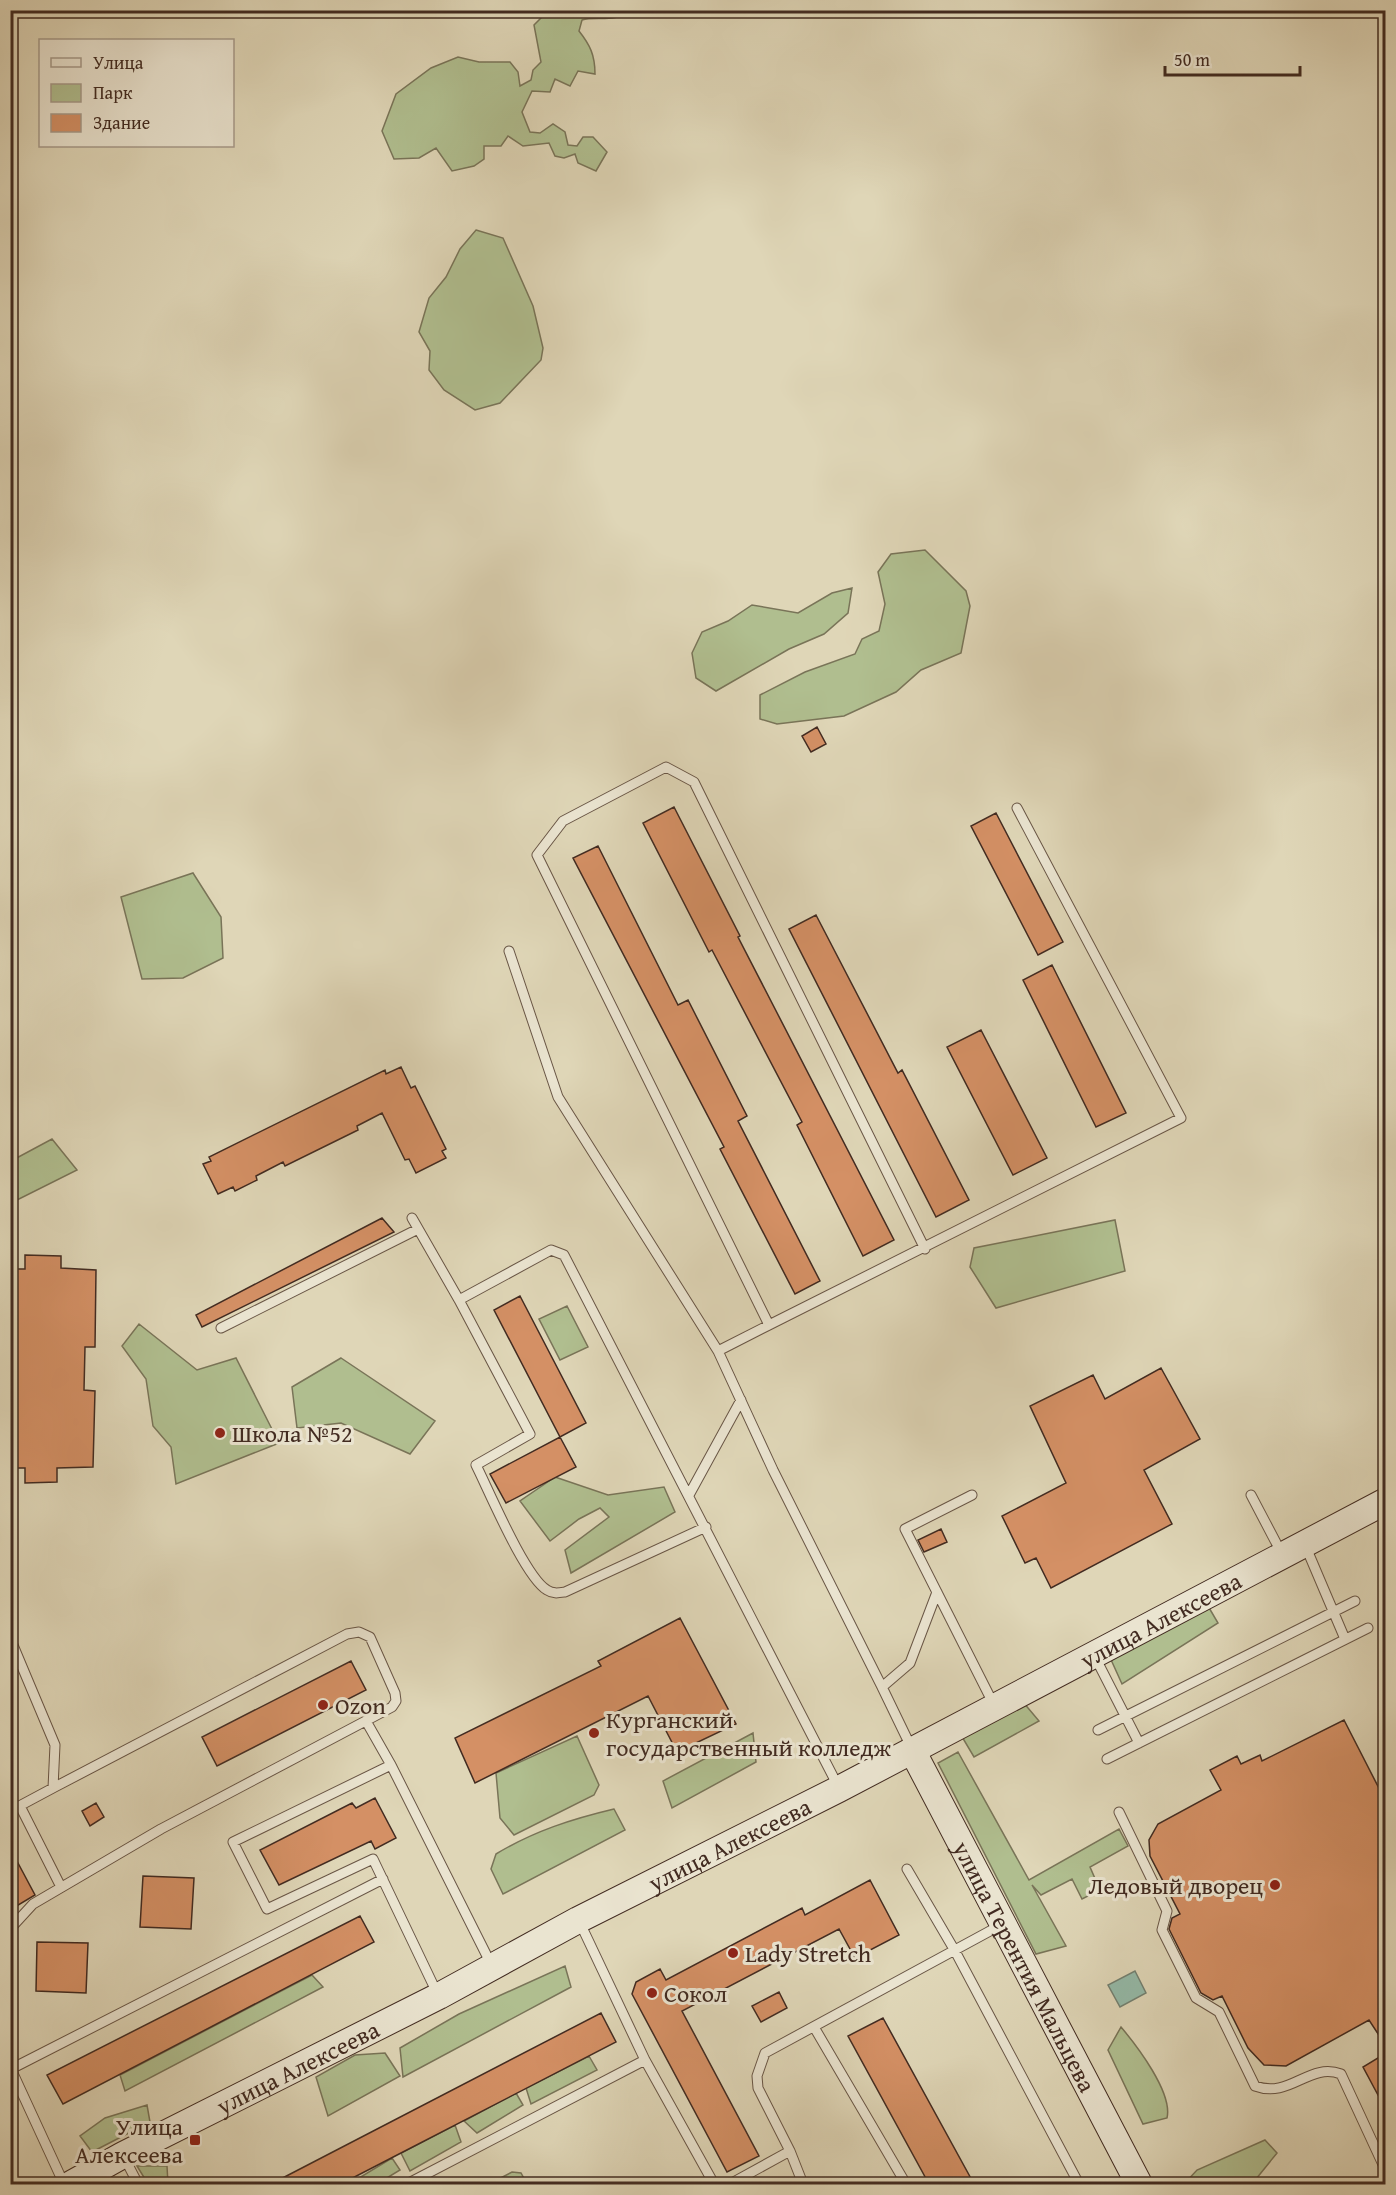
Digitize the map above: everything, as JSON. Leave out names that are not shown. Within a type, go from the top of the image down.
[{"type":"street","name":"улица Алексеева","points":[[71,2184],[123,2155],[439,1996],[578,1920],[839,1789],[1386,1501]]},
{"type":"street","name":"улица Терентия Мальцева","points":[[912,1750],[1139,2184]]},
{"type":"lane","points":[[769,1325],[537,855],[563,820],[666,767],[693,782],[925,1249]]},
{"type":"lane","points":[[718,1351],[1181,1119],[1017,808]]},
{"type":"lane","points":[[509,951],[558,1097],[718,1351],[773,1470],[912,1750]]},
{"type":"lane","points":[[412,1218],[459,1300],[530,1434],[476,1465],[530,1572],[545,1590],[555,1594],[565,1592],[706,1527]]},
{"type":"lane","points":[[221,1328],[418,1229]]},
{"type":"lane","points":[[459,1300],[551,1250],[562,1252],[689,1494],[839,1789]]},
{"type":"lane","points":[[689,1494],[741,1400]]},
{"type":"lane","points":[[972,1495],[904,1529],[995,1707]]},
{"type":"lane","points":[[1251,1495],[1293,1548],[1332,1612],[1345,1639]]},
{"type":"lane","points":[[882,1687],[910,1663],[937,1592]]},
{"type":"lane","points":[[1098,1730],[1355,1601]]},
{"type":"lane","points":[[1107,1759],[1368,1628]]},
{"type":"lane","points":[[10,1810],[336,1639],[359,1632],[370,1637],[396,1701],[392,1707],[160,1829],[61,1887],[33,1904],[10,1929]]},
{"type":"lane","points":[[10,1638],[55,1745],[52,1788]]},
{"type":"lane","points":[[1094,1654],[1139,1743]]},
{"type":"lane","points":[[366,1721],[391,1765],[492,1966]]},
{"type":"lane","points":[[391,1765],[234,1842],[267,1910],[373,1859],[439,1996]]},
{"type":"lane","points":[[20,1806],[61,1887]]},
{"type":"lane","points":[[1119,1812],[1167,1911],[1162,1930],[1196,1998],[1219,2012],[1255,2086],[1267,2091],[1283,2089],[1323,2070],[1341,2074],[1386,2171]]},
{"type":"lane","points":[[907,1869],[955,1951],[1079,2184]]},
{"type":"lane","points":[[64,2184],[10,2069],[383,1879]]},
{"type":"lane","points":[[578,1920],[645,2060],[714,2184]]},
{"type":"lane","points":[[803,2184],[790,2151],[758,2088],[757,2076],[765,2053],[1003,1924]]},
{"type":"lane","points":[[814,2027],[906,2184]]},
{"type":"lane","points":[[407,2184],[645,2060]]},
{"type":"lane","points":[[730,2184],[790,2151]]},
{"type":"lane","points":[[123,2155],[138,2184]]},
{"type":"lane","points":[[1380,2184],[1386,2182]]},
{"type":"green space","points":[[569,10],[628,11],[618,17],[582,20],[579,31],[591,51],[595,74],[578,71],[570,86],[555,79],[550,92],[532,91],[522,112],[530,132],[540,133],[553,124],[565,132],[568,145],[577,146],[583,137],[593,137],[607,152],[596,171],[578,163],[575,154],[564,158],[555,156],[549,143],[523,146],[508,136],[501,146],[484,146],[484,159],[474,166],[452,171],[436,148],[419,158],[394,159],[382,131],[396,94],[431,68],[458,57],[479,62],[510,62],[518,72],[520,86],[531,80],[533,70],[541,62],[534,25],[543,16]]},
{"type":"green space","points":[[476,230],[503,238],[533,306],[543,348],[541,360],[500,403],[475,410],[444,390],[429,370],[430,351],[419,332],[429,298],[446,277],[460,249]]},
{"type":"green space","points":[[925,550],[966,591],[970,606],[961,653],[921,670],[896,692],[844,716],[777,724],[760,719],[760,695],[805,672],[855,654],[862,639],[879,631],[885,604],[878,572],[891,554]]},
{"type":"green space","points":[[852,588],[848,613],[824,634],[789,649],[716,691],[696,678],[692,653],[702,632],[728,621],[752,605],[798,613],[832,593]]},
{"type":"green space","points":[[193,873],[221,917],[223,958],[183,978],[142,979],[121,897]]},
{"type":"green space","points":[[52,1139],[77,1170],[11,1203],[11,1161]]},
{"type":"green space","points":[[1115,1220],[1125,1271],[996,1308],[970,1267],[974,1248]]},
{"type":"green space","points":[[567,1306],[588,1347],[560,1360],[539,1319]]},
{"type":"green space","points":[[139,1324],[197,1370],[236,1358],[279,1443],[176,1484],[171,1447],[153,1426],[146,1379],[122,1346]]},
{"type":"green space","points":[[341,1358],[435,1421],[410,1454],[341,1423],[297,1428],[292,1387]]},
{"type":"green space","points":[[555,1477],[608,1495],[664,1487],[675,1512],[571,1573],[565,1550],[609,1517],[600,1508],[579,1519],[550,1541],[520,1501]]},
{"type":"green space","points":[[1208,1606],[1218,1623],[1122,1684],[1108,1653]]},
{"type":"green space","points":[[1023,1702],[1039,1721],[974,1757],[958,1730]]},
{"type":"green space","points":[[753,1733],[756,1762],[672,1808],[663,1781]]},
{"type":"green space","points":[[577,1736],[599,1785],[594,1795],[514,1835],[500,1818],[496,1773]]},
{"type":"green space","points":[[958,1752],[1029,1880],[1119,1829],[1128,1846],[1090,1867],[1100,1890],[1082,1899],[1072,1879],[1041,1895],[1032,1885],[1066,1946],[1036,1954],[938,1763]]},
{"type":"green space","points":[[614,1809],[625,1830],[503,1894],[491,1869],[496,1854],[554,1827]]},
{"type":"green space","points":[[565,1966],[571,1987],[403,2077],[400,2048],[459,2014]]},
{"type":"green space","points":[[312,1975],[323,1987],[125,2091],[120,2075]]},
{"type":"green space","points":[[1121,2027],[1159,2083],[1165,2096],[1167,2118],[1143,2124],[1108,2050]]},
{"type":"green space","points":[[385,2053],[400,2076],[328,2116],[316,2077],[355,2055]]},
{"type":"green space","points":[[589,2056],[597,2070],[531,2104],[526,2088]]},
{"type":"green space","points":[[516,2093],[523,2105],[477,2133],[464,2121]]},
{"type":"green space","points":[[147,2105],[150,2122],[92,2152],[80,2136],[105,2118]]},
{"type":"green space","points":[[455,2125],[461,2142],[410,2171],[401,2153]]},
{"type":"green space","points":[[1265,2140],[1277,2153],[1252,2184],[1184,2184],[1197,2170]]},
{"type":"green space","points":[[392,2158],[400,2170],[377,2184],[349,2184]]},
{"type":"green space","points":[[137,2166],[167,2166],[168,2184],[148,2184]]},
{"type":"green space","points":[[512,2172],[521,2173],[527,2184],[489,2184]]},
{"type":"shaded area","points":[[1135,1971],[1146,1993],[1120,2007],[1108,1985]]},
{"type":"building","points":[[817,727],[826,744],[811,752],[802,736]]},
{"type":"building","points":[[674,807],[740,936],[738,937],[894,1240],[863,1256],[797,1125],[802,1122],[712,950],[709,952],[643,823]]},
{"type":"building","points":[[996,813],[1063,942],[1038,955],[971,826]]},
{"type":"building","points":[[598,846],[678,1005],[688,1000],[747,1116],[738,1121],[820,1281],[795,1294],[720,1149],[724,1147],[573,858]]},
{"type":"building","points":[[816,915],[898,1073],[902,1070],[969,1200],[936,1217],[789,929]]},
{"type":"building","points":[[1052,965],[1126,1113],[1096,1127],[1023,980]]},
{"type":"building","points":[[981,1030],[1047,1158],[1013,1175],[947,1047]]},
{"type":"building","points":[[401,1067],[411,1088],[415,1086],[446,1149],[442,1151],[446,1158],[416,1173],[409,1159],[405,1160],[382,1113],[357,1126],[358,1130],[285,1166],[283,1162],[256,1176],[257,1180],[235,1191],[233,1187],[218,1194],[203,1164],[211,1161],[209,1157],[385,1070],[386,1074]]},
{"type":"building","points":[[382,1218],[394,1232],[202,1327],[196,1315]]},
{"type":"building","points":[[25,1255],[61,1256],[61,1268],[96,1270],[95,1347],[85,1347],[84,1390],[95,1391],[93,1467],[57,1468],[57,1482],[25,1483],[25,1468],[10,1468],[10,1269],[25,1269]]},
{"type":"building","points":[[520,1296],[586,1423],[560,1437],[494,1310]]},
{"type":"building","points":[[1161,1368],[1200,1439],[1144,1470],[1172,1524],[1051,1588],[1036,1558],[1025,1563],[1002,1516],[1066,1483],[1030,1406],[1093,1375],[1105,1399]]},
{"type":"building","points":[[560,1437],[576,1467],[506,1503],[490,1474]]},
{"type":"building","points":[[941,1529],[947,1542],[924,1552],[918,1540]]},
{"type":"building","points":[[680,1618],[736,1724],[677,1752],[648,1696],[475,1783],[455,1738],[601,1666],[598,1661]]},
{"type":"building","points":[[351,1661],[366,1690],[217,1766],[202,1737]]},
{"type":"building","name":"Ледовый дворец","points":[[1344,1720],[1386,1802],[1386,2046],[1369,2020],[1286,2066],[1264,2065],[1248,2048],[1222,1996],[1213,2000],[1201,1993],[1169,1929],[1172,1918],[1180,1914],[1150,1856],[1149,1840],[1158,1824],[1221,1790],[1210,1770],[1237,1756],[1241,1764],[1260,1755],[1262,1761]]},
{"type":"building","points":[[375,1798],[396,1838],[375,1849],[371,1841],[279,1885],[260,1850],[352,1803],[356,1808]]},
{"type":"building","points":[[96,1803],[104,1817],[90,1826],[82,1811]]},
{"type":"building","points":[[10,1848],[35,1895],[10,1910]]},
{"type":"building","points":[[143,1876],[194,1878],[191,1929],[140,1927]]},
{"type":"building","points":[[870,1880],[899,1935],[855,1958],[839,1929],[682,2011],[759,2156],[727,2172],[632,1994],[636,1982],[660,1969],[666,1980],[802,1908],[805,1915]]},
{"type":"building","points":[[360,1916],[374,1942],[63,2104],[47,2075]]},
{"type":"building","points":[[37,1942],[88,1943],[86,1993],[36,1991]]},
{"type":"building","points":[[779,1992],[787,2008],[761,2022],[752,2006]]},
{"type":"building","points":[[601,2013],[616,2042],[341,2184],[271,2184]]},
{"type":"building","points":[[883,2018],[974,2184],[929,2184],[848,2036]]},
{"type":"building","points":[[1386,2053],[1386,2110],[1363,2067]]},
{"type":"place","name":"Школа №52","points":[[220,1433]]},
{"type":"place","name":"Ozon","points":[[323,1705]]},
{"type":"place","name":"Курганский государственный колледж","points":[[594,1733]]},
{"type":"place","name":"Ледовый дворец","points":[[1275,1885]]},
{"type":"place","name":"Lady Stretch","points":[[733,1953]]},
{"type":"place","name":"Сокол","points":[[652,1993]]},
{"type":"place","name":"Улица Алексеева","points":[[195,2140]]}]
